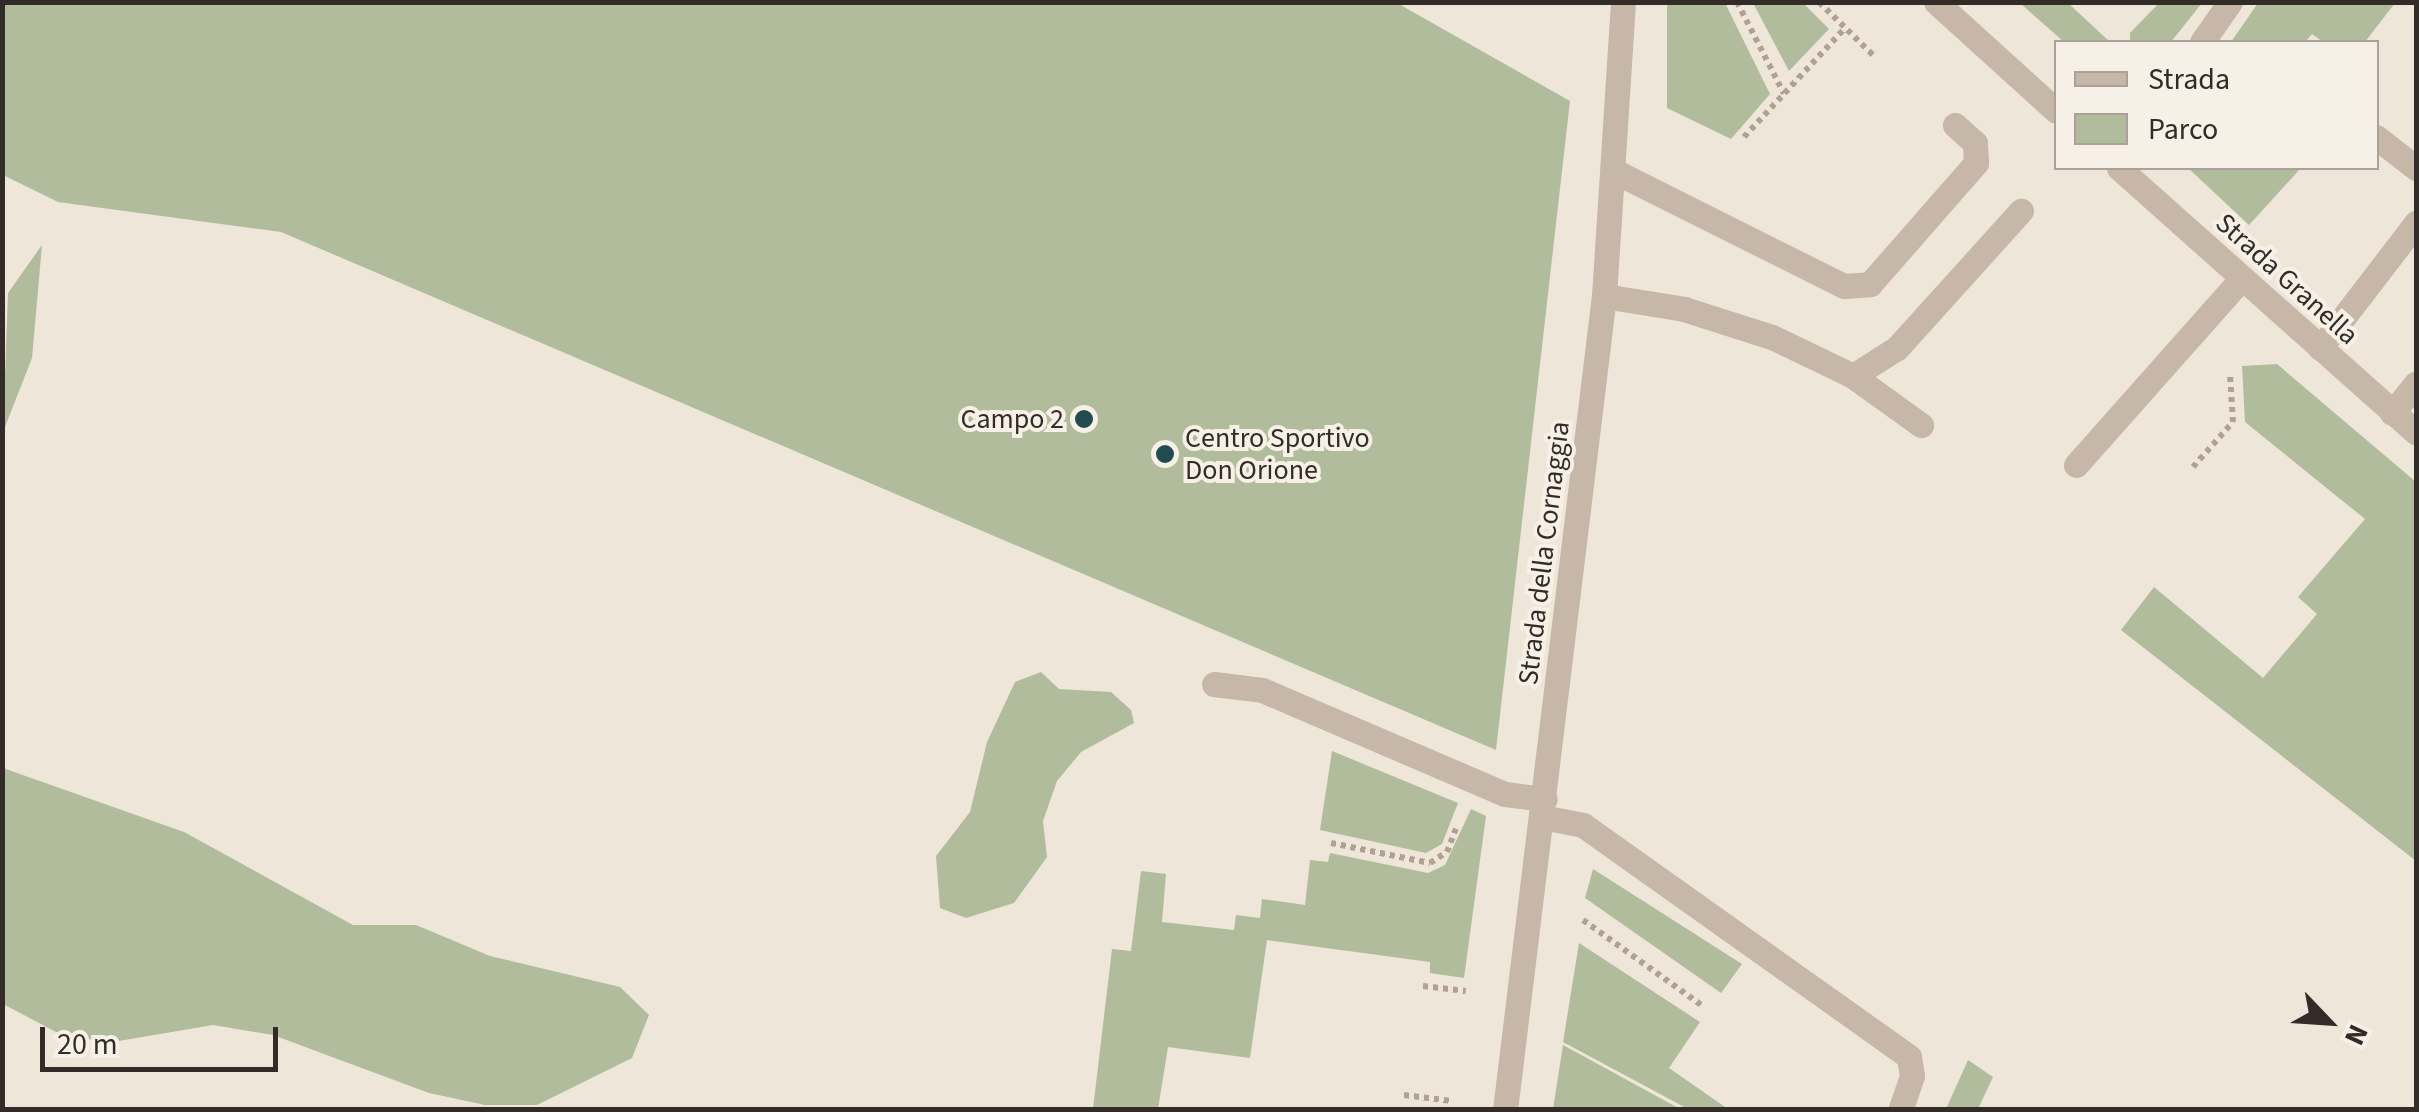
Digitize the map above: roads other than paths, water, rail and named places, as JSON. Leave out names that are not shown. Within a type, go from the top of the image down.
[{"type":"street","name":"Strada della Cornaggia","points":[[1504,1110],[1604,296],[1616,172],[1622,2]]},
{"type":"street","points":[[1936,2],[2054,109]]},
{"type":"street","points":[[2203,40],[2230,2]]},
{"type":"street","points":[[1616,172],[1844,286],[1870,284],[1976,163],[1976,143],[1954,125]]},
{"type":"street","points":[[2379,139],[2416,168]]},
{"type":"street","name":"Strada Granella","points":[[2121,170],[2416,433]]},
{"type":"street","points":[[1853,376],[1897,348],[2021,211]]},
{"type":"street","points":[[2320,348],[2416,223]]},
{"type":"street","points":[[2076,464],[2242,278]]},
{"type":"street","points":[[1604,296],[1724,319],[1853,376],[1922,425]]},
{"type":"street","points":[[2392,413],[2416,383]]},
{"type":"street","points":[[1214,684],[1262,690],[1583,824],[1909,1057],[1912,1076],[1900,1110]]},
{"type":"place","name":"Campo 2","points":[[1084,419]]},
{"type":"place","name":"Centro Sportivo Don Orione","points":[[1165,454]]}]
